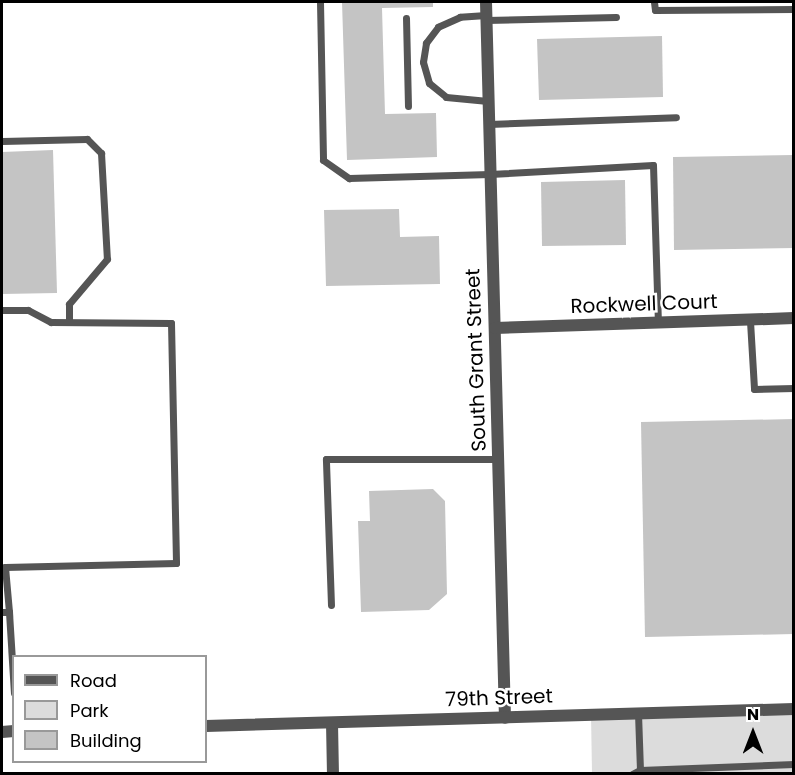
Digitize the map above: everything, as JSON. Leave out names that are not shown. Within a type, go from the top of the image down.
[{"type":"street","name":"South Grant Street","points":[[486,2],[505,718]]},
{"type":"street","name":"Rockwell Court","points":[[495,328],[794,318]]},
{"type":"street","name":"79th Street","points":[[207,726],[794,709]]},
{"type":"street","points":[[332,723],[333,774]]},
{"type":"lane","points":[[320,2],[323,160],[349,178],[490,174],[653,165],[658,324]]},
{"type":"lane","points":[[654,2],[654,10],[794,9]]},
{"type":"lane","points":[[488,101],[446,97],[429,82],[423,62],[426,43],[438,27],[460,16],[616,17]]},
{"type":"lane","points":[[406,18],[408,106]]},
{"type":"lane","points":[[407,62],[423,62]]},
{"type":"lane","points":[[489,124],[676,117]]},
{"type":"lane","points":[[2,141],[87,139],[101,153],[107,259],[69,304],[69,322]]},
{"type":"lane","points":[[2,310],[28,309],[51,322],[171,323],[176,563],[3,567],[12,675]]},
{"type":"lane","points":[[750,321],[754,388],[794,387]]},
{"type":"lane","points":[[331,605],[326,459],[498,459]]},
{"type":"lane","points":[[638,713],[640,770]]},
{"type":"lane","points":[[632,774],[640,770],[794,764]]},
{"type":"green space","points":[[793,709],[793,773],[592,773],[591,714]]},
{"type":"building","points":[[342,2],[433,2],[433,7],[382,8],[385,114],[436,113],[437,157],[347,160]]},
{"type":"building","points":[[662,36],[663,97],[539,100],[537,39]]},
{"type":"building","points":[[53,150],[57,293],[2,294],[2,152]]},
{"type":"building","points":[[794,155],[794,248],[674,250],[673,157]]},
{"type":"building","points":[[625,180],[626,245],[542,246],[541,182]]},
{"type":"building","points":[[399,209],[400,237],[439,236],[440,284],[326,286],[324,210]]},
{"type":"building","points":[[794,419],[794,634],[645,637],[641,422]]},
{"type":"building","points":[[433,489],[445,501],[447,594],[429,610],[361,612],[358,521],[370,521],[369,491]]}]
